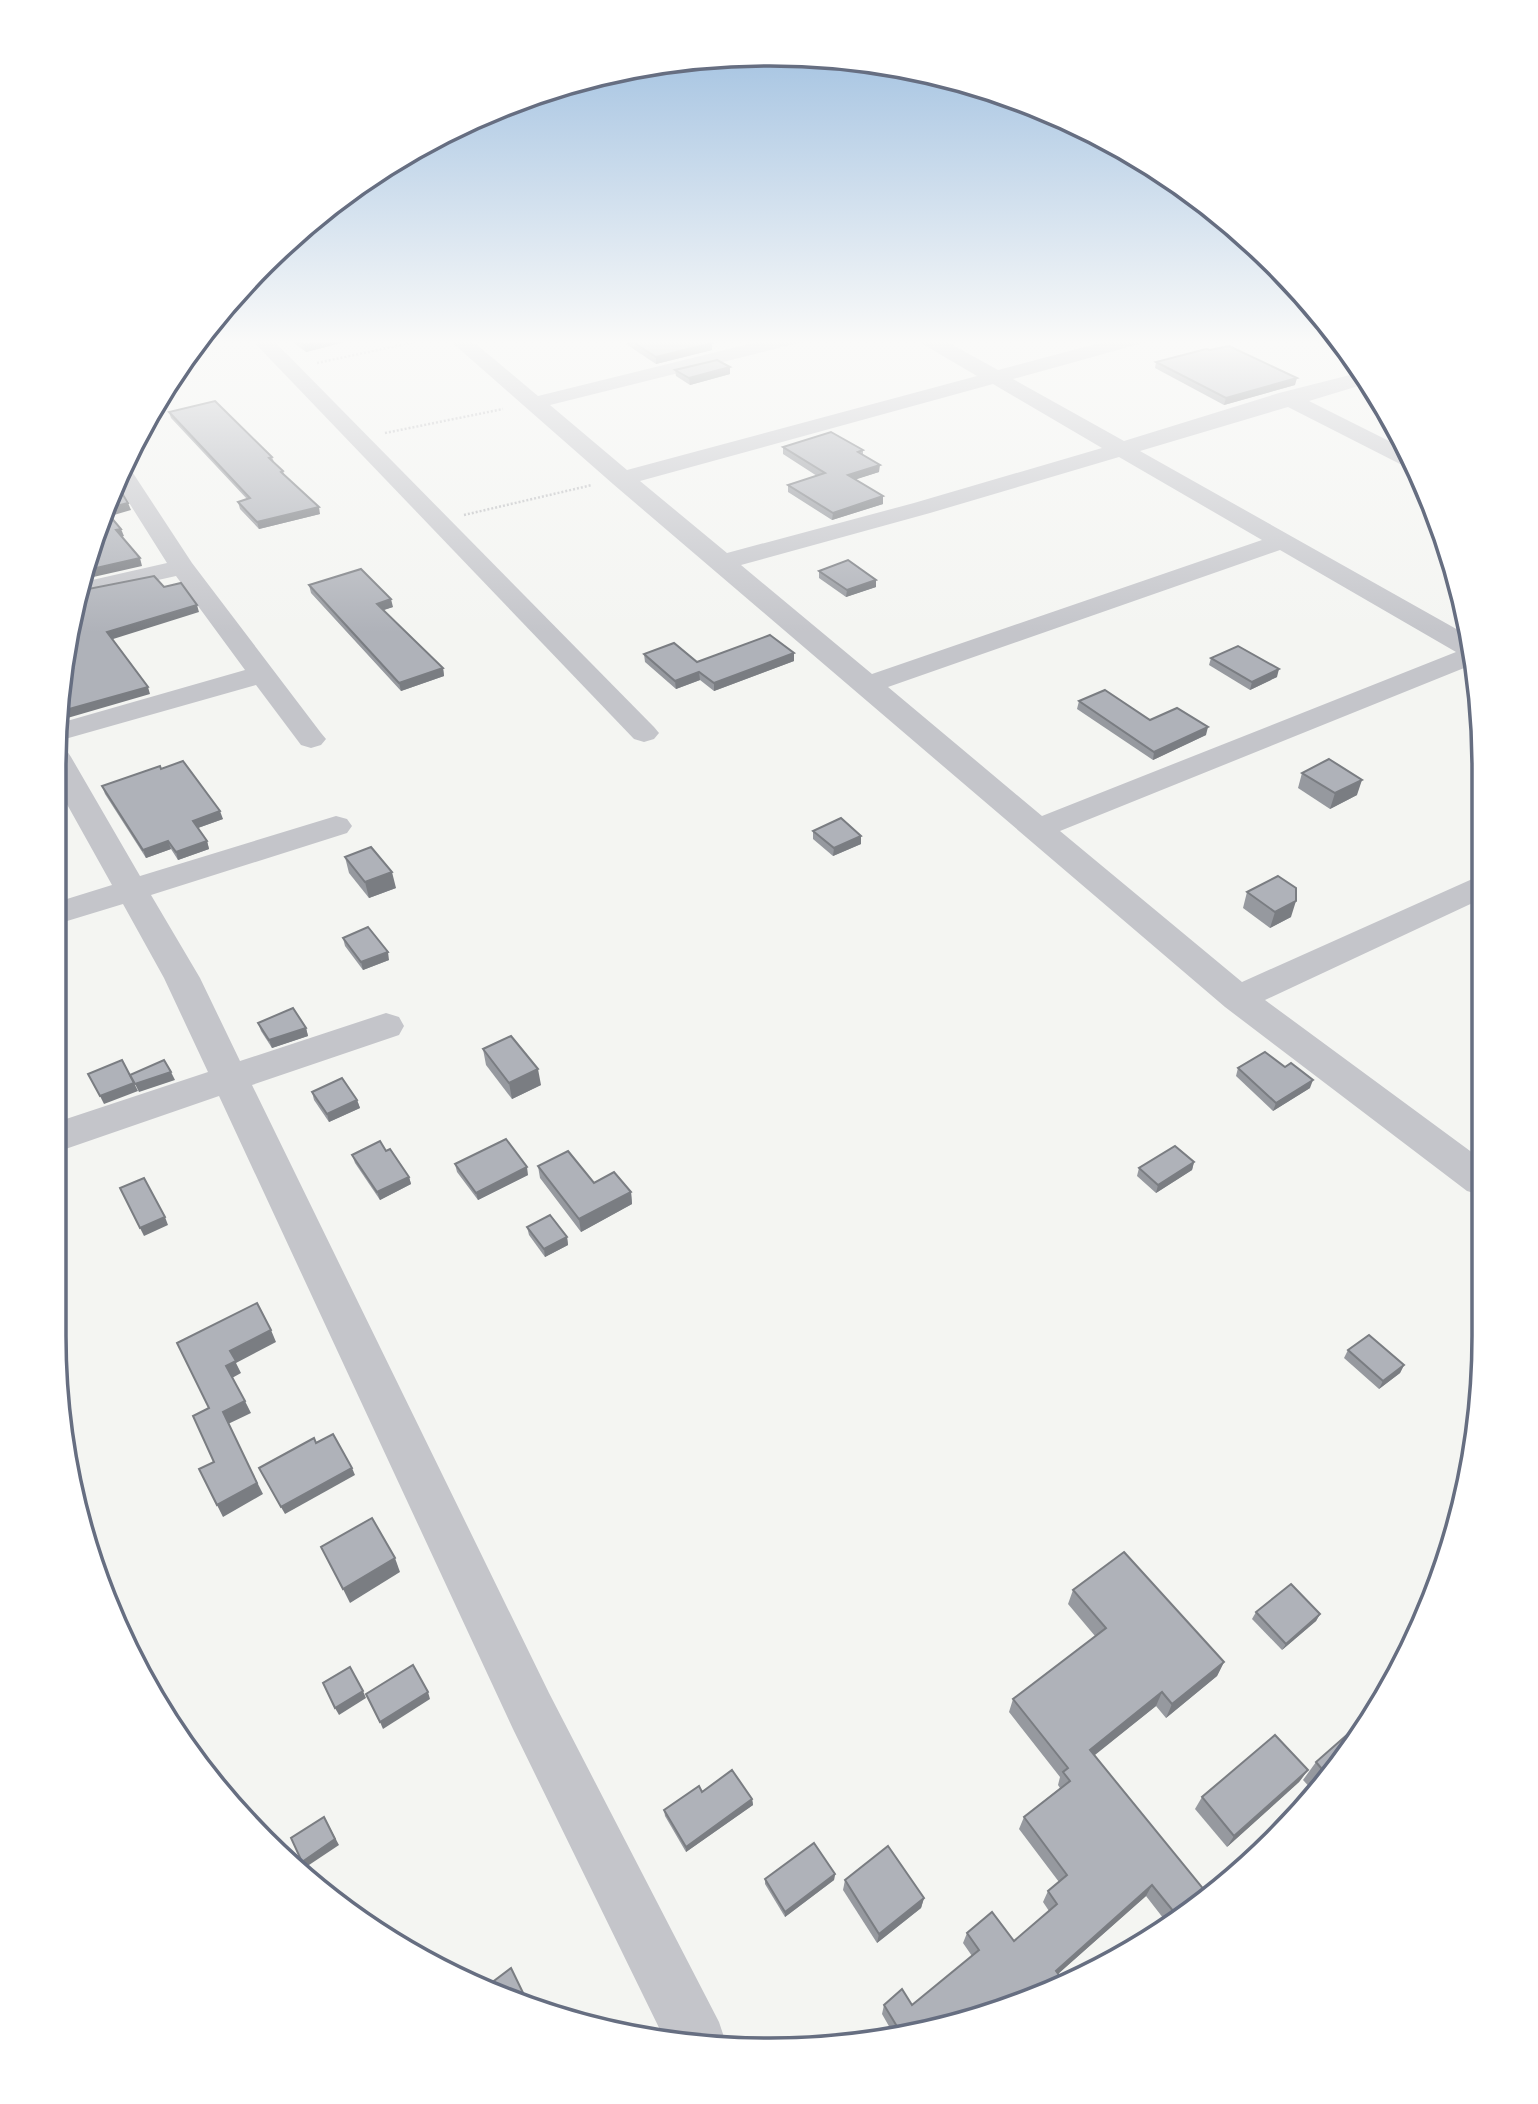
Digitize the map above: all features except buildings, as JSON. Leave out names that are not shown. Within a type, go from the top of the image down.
[{"type":"street","points":[[573,437],[1238,998],[1472,1173]]},
{"type":"street","points":[[621,479],[772,437]]},
{"type":"street","points":[[1101,437],[1460,642]]},
{"type":"street","points":[[722,562],[1160,437]]},
{"type":"street","points":[[1366,437],[1396,452]]},
{"type":"street","points":[[360,438],[644,733]]},
{"type":"street","points":[[128,483],[182,567],[311,739]]},
{"type":"street","points":[[868,685],[1283,541]]},
{"type":"street","points":[[90,588],[182,567]]},
{"type":"street","points":[[1038,829],[1462,659]]},
{"type":"street","points":[[68,730],[262,674]]},
{"type":"street","points":[[66,774],[182,978],[531,1711],[693,2033]]},
{"type":"street","points":[[66,910],[336,826]]},
{"type":"street","points":[[1238,998],[1472,890]]},
{"type":"street","points":[[66,1134],[386,1026]]},
{"type":"path","points":[[360,438],[364,437]]},
{"type":"path","points":[[439,520],[621,479]]}]
